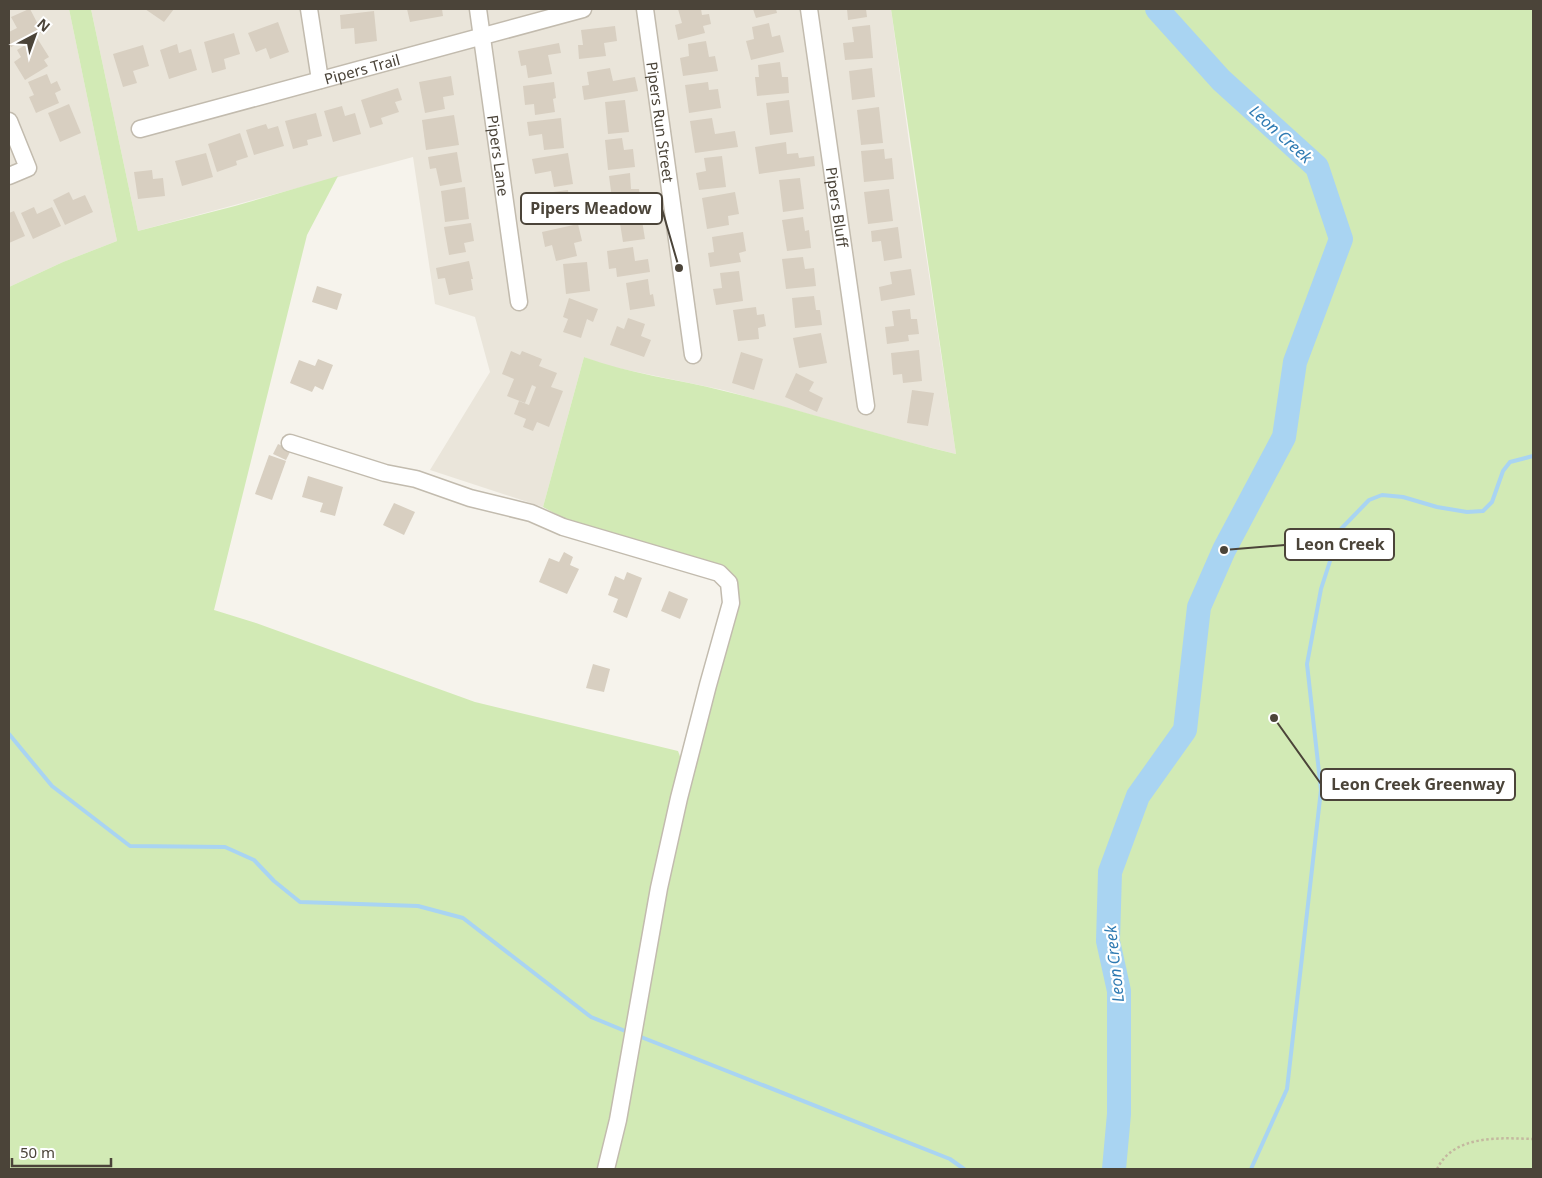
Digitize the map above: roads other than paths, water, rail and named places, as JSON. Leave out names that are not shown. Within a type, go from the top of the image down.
[{"type":"street","points":[[309,9],[320,80]]},
{"type":"street","name":"Pipers Lane","points":[[478,9],[519,302]]},
{"type":"street","name":"Pipers Trail","points":[[140,129],[583,9]]},
{"type":"street","name":"Pipers Run Street","points":[[645,9],[693,355]]},
{"type":"street","name":"Pipers Bluff","points":[[809,9],[866,406]]},
{"type":"street","points":[[9,121],[28,168],[9,176]]},
{"type":"street","points":[[290,443],[384,473],[416,479],[470,498],[531,513],[563,527],[720,573],[729,583],[731,603],[686,770],[659,888],[618,1120],[606,1169]]},
{"type":"waterway","name":"Leon Creek","points":[[1114,1169],[1119,1114],[1119,991],[1108,941],[1110,872],[1138,796],[1185,730],[1199,607],[1224,550],[1284,437],[1295,362],[1341,239],[1317,167],[1221,80],[1157,9]]},
{"type":"waterway","points":[[1251,1169],[1287,1089],[1321,790],[1307,664],[1321,589],[1340,530],[1369,500],[1382,495],[1403,497],[1437,507],[1467,512],[1483,511],[1492,502],[1503,471],[1510,462],[1533,456]]},
{"type":"waterway","points":[[9,734],[52,786],[130,846],[225,847],[254,860],[274,881],[300,902],[418,906],[463,918],[591,1017],[630,1033]]},
{"type":"waterway","points":[[636,1035],[950,1159],[964,1169]]},
{"type":"place","name":"Pipers Meadow","points":[[679,268]]},
{"type":"place","name":"Leon Creek","points":[[1224,550]]},
{"type":"place","name":"Leon Creek Greenway","points":[[1274,718]]}]
